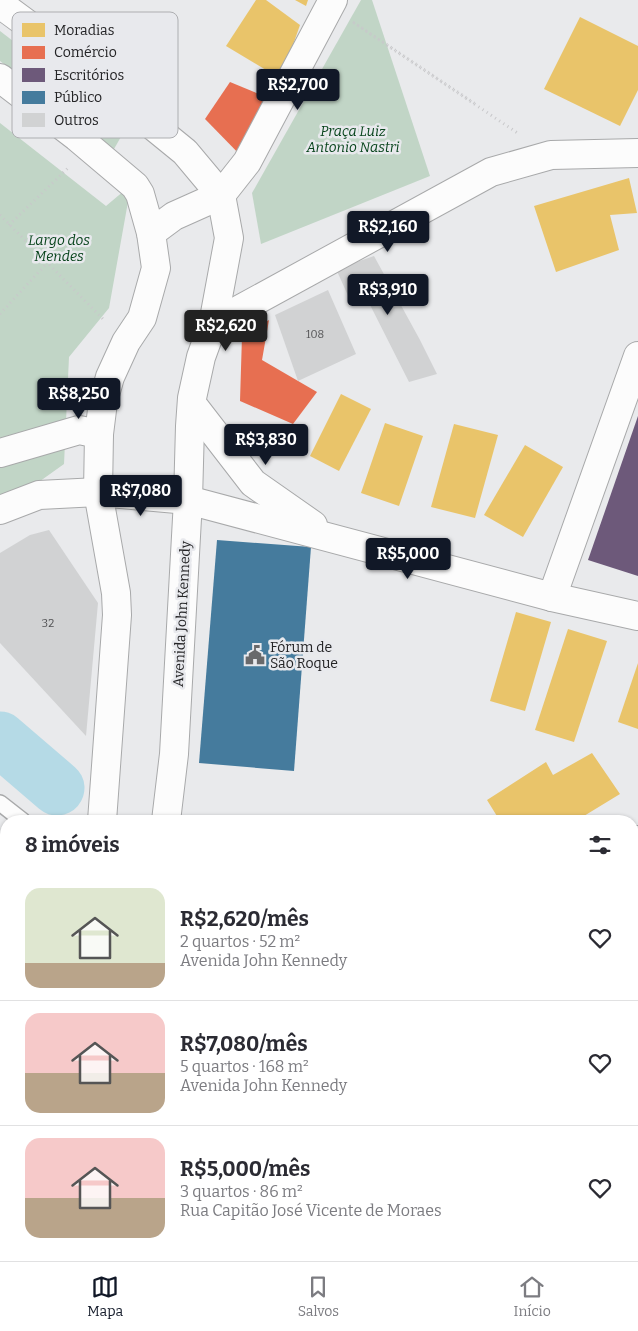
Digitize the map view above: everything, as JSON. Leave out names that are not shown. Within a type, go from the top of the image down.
[{"type":"main road","points":[[151,233],[174,216],[220,195],[247,162],[333,0]]},
{"type":"main road","name":"Avenida John Kennedy","points":[[0,4],[12,13]]},
{"type":"main road","points":[[0,78],[12,87]]},
{"type":"main road","points":[[76,138],[135,186],[140,194],[151,233],[156,268],[153,285],[142,318],[126,342],[110,377],[103,402],[99,434],[98,492],[116,593],[117,615],[102,815]]},
{"type":"main road","name":"Avenida John Kennedy","points":[[167,815],[174,754],[192,404],[202,357],[213,324],[229,238],[220,195],[185,152],[168,138]]},
{"type":"main road","points":[[213,324],[492,172],[551,155],[638,153]]},
{"type":"main road","points":[[552,597],[638,356]]},
{"type":"main road","points":[[192,404],[253,483],[331,537]]},
{"type":"main road","points":[[0,453],[78,430],[99,434]]},
{"type":"main road","points":[[0,510],[38,495],[98,492],[188,500],[552,597],[638,616]]},
{"type":"lane","points":[[0,802],[16,815]]},
{"type":"path","points":[[477,105],[346,17],[551,155]]},
{"type":"path","points":[[9,225],[89,148]]},
{"type":"path","points":[[0,215],[126,342]]},
{"type":"path","points":[[0,314],[47,263]]},
{"type":"green space","name":"Praça Luiz Antonio Nastri","points":[[361,0],[372,0],[430,176],[261,244],[252,193]]},
{"type":"green space","points":[[0,31],[12,40],[12,70],[0,61]]},
{"type":"green space","name":"Largo dos Mendes","points":[[0,123],[12,132],[12,138],[19,138],[106,206],[131,185],[109,308],[69,357],[64,464],[29,489],[0,504]]},
{"type":"green space","points":[[100,138],[120,138],[114,149]]},
{"type":"building: Moradias","points":[[256,0],[266,0],[300,25],[281,79],[226,46]]},
{"type":"building: Moradias","points":[[295,0],[308,0],[306,6]]},
{"type":"building: Moradias","points":[[580,17],[638,46],[638,90],[620,126],[544,89]]},
{"type":"building: Moradias","points":[[629,178],[637,213],[610,215],[619,250],[556,272],[534,206]]},
{"type":"building: Moradias","points":[[341,394],[371,409],[339,471],[310,456]]},
{"type":"building: Moradias","points":[[385,423],[423,436],[399,506],[361,493]]},
{"type":"building: Moradias","points":[[454,424],[498,435],[475,518],[431,507]]},
{"type":"building: Moradias","points":[[525,445],[563,467],[523,537],[484,515]]},
{"type":"building: Moradias","points":[[516,612],[551,622],[525,711],[490,701]]},
{"type":"building: Moradias","points":[[568,629],[607,641],[574,742],[535,730]]},
{"type":"building: Moradias","points":[[638,663],[638,729],[618,722]]},
{"type":"building: Moradias","points":[[592,753],[620,794],[586,815],[496,815],[487,800],[546,762],[553,775]]},
{"type":"building: Comércio","points":[[230,82],[278,102],[247,162],[205,119]]},
{"type":"building: Comércio","points":[[269,320],[262,360],[317,392],[293,424],[240,401],[242,336]]},
{"type":"building: Escritórios","points":[[638,416],[638,576],[588,560]]},
{"type":"building: Público","name":"Fórum de São Roque","points":[[217,540],[311,547],[294,771],[199,763]]},
{"type":"building: Outros","points":[[374,256],[437,374],[409,382],[363,291],[350,300],[336,269]]},
{"type":"building: Outros","points":[[328,290],[356,354],[298,381],[275,315]]},
{"type":"building: Outros","points":[[49,530],[98,603],[86,736],[0,643],[0,553],[30,535]]},
{"type":"waterway","points":[[0,739],[57,788]]},
{"type":"place","name":"Fórum de São Roque","points":[[255,655]]}]
